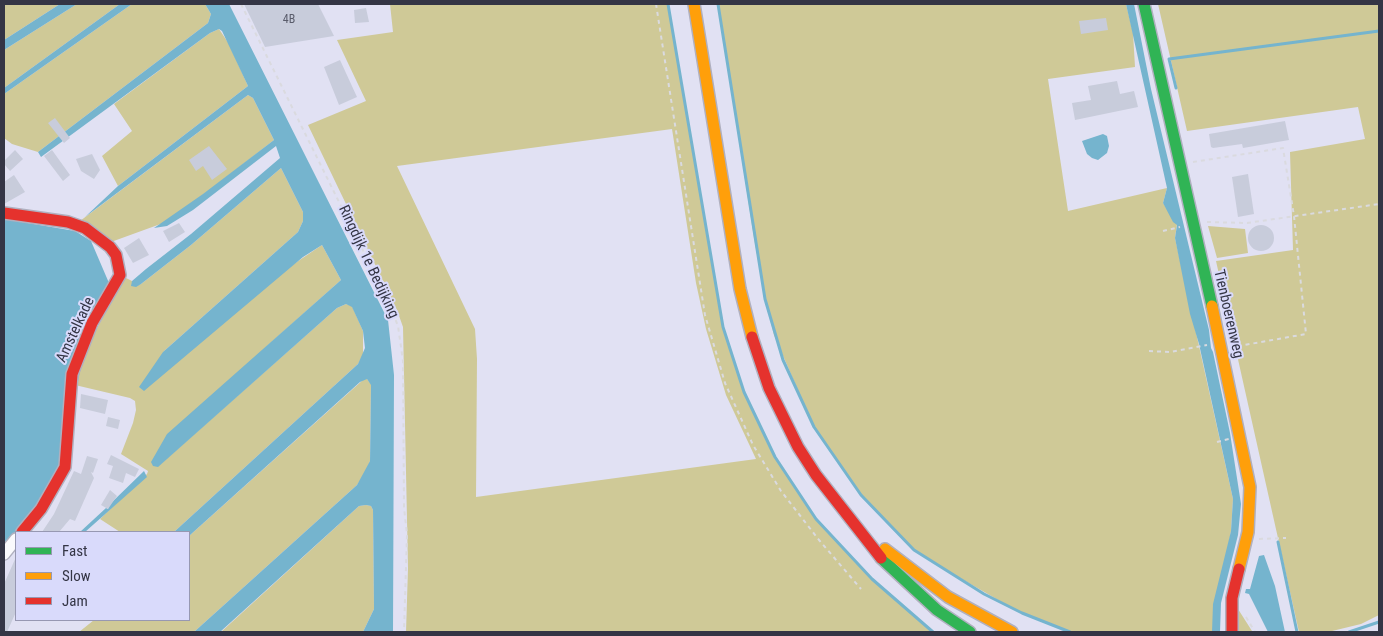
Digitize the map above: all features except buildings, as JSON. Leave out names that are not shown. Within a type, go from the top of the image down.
[{"type":"street","points":[[694,4],[731,237],[748,326],[769,388],[798,447],[833,498],[877,554],[937,610],[970,632]]},
{"type":"street","name":"Tienboerenweg","points":[[1144,4],[1244,454],[1251,501],[1245,548],[1232,598],[1232,632]]},
{"type":"street","name":"Amstelkade","points":[[4,214],[68,222],[85,228],[110,247],[116,255],[120,276],[92,324],[72,374],[68,449],[64,467],[41,509],[23,531]]},
{"type":"street","points":[[852,521],[894,557],[941,592],[1012,632]]},
{"type":"street","points":[[4,554],[15,540]]},
{"type":"path","name":"Ringdijk 1e Bedijking","points":[[242,4],[388,301],[398,326],[403,361],[404,507],[406,535],[404,632]]},
{"type":"path","points":[[656,4],[704,305],[726,383],[754,445],[781,491],[818,540],[861,588]]},
{"type":"path","points":[[1180,164],[1283,148],[1294,216],[1306,334],[1221,350]]},
{"type":"path","points":[[1193,224],[1247,223],[1379,204]]},
{"type":"path","points":[[1163,231],[1175,229]]},
{"type":"path","points":[[1149,351],[1170,352],[1199,348],[1210,344]]},
{"type":"path","points":[[1216,442],[1234,438]]},
{"type":"path","points":[[1273,540],[1286,538]]},
{"type":"shaded area","points":[[4,4],[60,4],[4,40]]},
{"type":"shaded area","points":[[77,4],[120,4],[4,88],[4,50]]},
{"type":"shaded area","points":[[132,4],[205,4],[211,14],[208,23],[38,152],[12,144],[4,138],[4,94]]},
{"type":"shaded area","points":[[390,4],[668,4],[723,327],[744,392],[775,457],[816,519],[872,579],[933,632],[406,632],[408,568],[403,327],[397,310],[308,125],[366,101],[337,40],[393,32]],"holes":[[[672,129],[696,283],[706,329],[726,395],[756,459],[476,497],[477,359],[475,329],[397,166]]]},
{"type":"shaded area","points":[[718,4],[1126,4],[1133,33],[1135,67],[1048,79],[1068,211],[1167,188],[1163,203],[1177,224],[1175,238],[1233,499],[1231,531],[1213,632],[1070,632],[1021,613],[914,550],[861,495],[814,427],[774,335],[765,299],[754,238]]},
{"type":"shaded area","points":[[1158,4],[1379,4],[1379,615],[1361,624],[1328,632],[1299,632],[1216,261],[1293,250],[1290,152],[1365,139],[1358,107],[1187,131]]},
{"type":"shaded area","points":[[219,29],[229,44],[248,86],[118,186],[102,156],[132,131],[114,104],[210,33]]},
{"type":"shaded area","points":[[248,95],[253,98],[274,140],[215,186],[166,222],[111,242],[80,221]]},
{"type":"shaded area","points":[[281,168],[303,212],[303,221],[298,232],[163,352],[322,245],[341,280],[266,347],[158,466],[337,308],[346,304],[352,306],[363,331],[363,355],[358,364],[175,531],[118,531],[100,519],[148,471],[121,454],[133,423],[136,410],[135,401],[130,398],[75,385],[80,361],[124,277],[132,281],[132,286],[141,284],[191,245]]},
{"type":"shaded area","points":[[1208,226],[1245,229],[1248,253],[1217,258]]},
{"type":"shaded area","points":[[364,379],[367,379],[371,384],[370,461],[366,472],[357,485],[194,632],[79,632],[93,621],[190,621],[190,535]]},
{"type":"shaded area","points":[[359,506],[371,506],[373,510],[374,609],[363,632],[221,632]]},
{"type":"shaded area","points":[[1238,609],[1252,631],[1252,632],[1237,632]]},
{"type":"water","points":[[60,4],[77,4],[4,50],[4,40]]},
{"type":"water","points":[[120,4],[132,4],[4,94],[4,88]]},
{"type":"water","points":[[205,4],[229,4],[388,320],[394,375],[393,632],[363,632],[374,609],[373,510],[371,506],[366,505],[359,506],[220,632],[194,632],[357,485],[370,461],[371,385],[367,379],[360,382],[190,535],[190,531],[175,531],[358,364],[365,348],[363,331],[352,307],[346,304],[337,308],[158,467],[153,466],[151,462],[167,434],[341,280],[322,245],[303,257],[144,391],[139,387],[163,352],[298,232],[303,221],[303,212],[281,168],[191,245],[141,284],[136,287],[131,286],[132,281],[191,234],[280,158],[276,146],[193,210],[167,226],[154,228],[203,194],[274,140],[253,98],[248,95],[85,217],[118,186],[248,86],[222,31],[219,29],[210,33],[41,157],[38,152],[208,23],[211,14]]},
{"type":"water","points":[[1126,4],[1134,4],[1151,89],[1209,330],[1211,348],[1230,433],[1241,504],[1238,535],[1221,603],[1220,632],[1212,632],[1213,604],[1231,531],[1233,499],[1199,344],[1190,314],[1175,238],[1177,225],[1173,222],[1163,203],[1167,188]]},
{"type":"water","points":[[1103,134],[1107,136],[1109,146],[1107,153],[1098,160],[1087,154],[1082,141]]},
{"type":"water","points":[[4,219],[75,231],[91,241],[109,283],[91,318],[62,459],[40,503],[17,531],[15,531],[4,547]]},
{"type":"water","points":[[144,471],[147,477],[86,531],[81,531],[106,508],[108,509],[109,505]]},
{"type":"water","points":[[1264,555],[1275,586],[1285,632],[1268,632],[1249,594],[1245,593],[1246,589],[1250,589],[1259,556]]},
{"type":"waterway","points":[[668,4],[723,327],[744,392],[775,457],[816,519],[872,579],[933,632]]},
{"type":"waterway","points":[[718,4],[765,299],[783,360],[814,427],[861,495],[914,550],[984,594],[1022,613],[1070,632]]},
{"type":"waterway","points":[[1176,88],[1169,59],[1379,31]]},
{"type":"waterway","points":[[1278,542],[1297,632]]},
{"type":"waterway","points":[[1349,632],[1379,622]]},
{"type":"traffic: fast","points":[[1144,4],[1212,306]]},
{"type":"traffic: fast","points":[[881,558],[937,610],[970,632]]},
{"type":"traffic: slow","points":[[694,4],[740,289],[752,337]]},
{"type":"traffic: slow","points":[[1212,306],[1250,487],[1248,532],[1239,569]]},
{"type":"traffic: slow","points":[[885,549],[948,597],[1012,632]]},
{"type":"traffic: jam","points":[[4,213],[68,222],[85,228],[110,247],[116,255],[120,275],[92,323],[72,374],[65,467],[41,509],[23,531]]},
{"type":"traffic: jam","points":[[752,337],[769,388],[798,447],[816,475],[881,558]]},
{"type":"traffic: jam","points":[[1232,632],[1232,598],[1239,569]]}]
